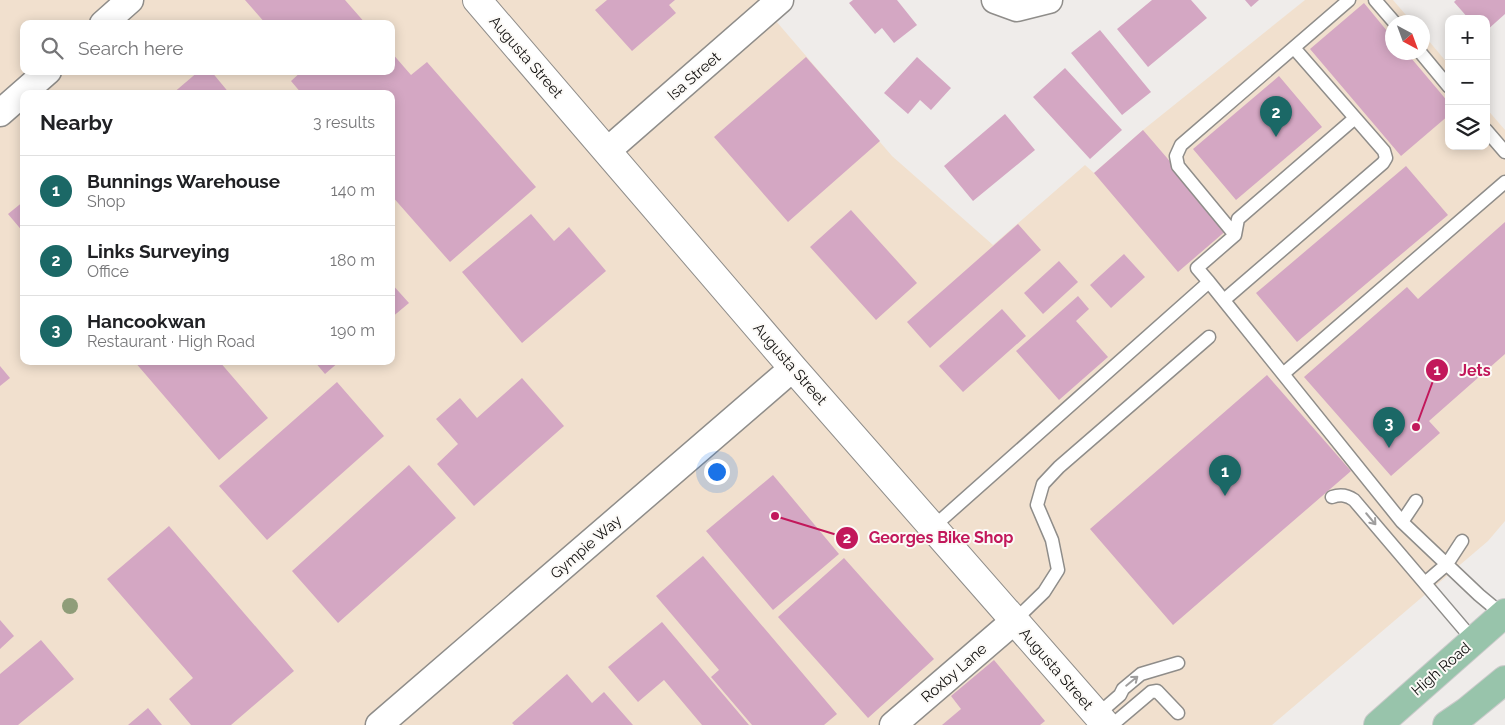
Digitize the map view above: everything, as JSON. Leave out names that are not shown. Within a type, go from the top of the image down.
[{"type":"main road","name":"High Road","points":[[1378,725],[1504,614]]},
{"type":"main road","points":[[1463,721],[1505,680]]},
{"type":"street","points":[[108,20],[130,0]]},
{"type":"street","name":"Augusta Street","points":[[477,0],[932,528],[1105,722]]},
{"type":"street","name":"Isa Street","points":[[607,151],[780,0]]},
{"type":"street","points":[[1006,4],[1049,0]]},
{"type":"street","points":[[26,90],[43,75]]},
{"type":"street","points":[[0,113],[20,96]]},
{"type":"street","name":"Gympie Way","points":[[379,725],[793,368]]},
{"type":"street","name":"Roxby Lane","points":[[893,725],[1014,621]]},
{"type":"lane","points":[[1235,235],[1178,166],[1176,156],[1181,145],[1348,0]]},
{"type":"lane","points":[[1375,0],[1388,15]]},
{"type":"lane","points":[[1224,300],[1383,163],[1386,158],[1384,151],[1294,48]]},
{"type":"lane","points":[[1427,60],[1445,82]]},
{"type":"lane","points":[[1355,118],[1238,219],[1235,235],[1197,268],[1402,522],[1504,614]]},
{"type":"lane","points":[[1490,135],[1505,152]]},
{"type":"lane","points":[[1283,374],[1505,182]]},
{"type":"lane","points":[[932,528],[1210,282]]},
{"type":"lane","points":[[1014,621],[1044,592],[1058,570],[1052,540],[1037,505],[1043,484],[1059,467],[1209,337]]},
{"type":"lane","points":[[1332,498],[1339,495],[1348,496],[1354,500],[1474,641]]},
{"type":"lane","points":[[1402,522],[1416,501]]},
{"type":"lane","points":[[1425,583],[1447,564],[1462,541]]},
{"type":"lane","points":[[1105,722],[1123,689],[1141,674],[1178,663]]},
{"type":"lane","points":[[1105,722],[1151,692],[1157,691],[1178,713]]},
{"type":"shaded area","points":[[0,0],[758,0],[892,156],[993,245],[1085,165],[1094,173],[1143,130],[1305,0],[1393,0],[1406,15],[1385,15],[1385,60],[1430,60],[1430,42],[1445,60],[1445,150],[1490,150],[1490,113],[1505,130],[1505,521],[1488,541],[1272,725],[0,725]]},
{"type":"building","points":[[245,0],[345,0],[362,20],[262,20]]},
{"type":"building","points":[[607,0],[675,0],[669,5],[676,13],[632,51],[595,10]]},
{"type":"building","points":[[853,0],[897,0],[917,25],[894,43],[882,28],[875,34],[849,3]]},
{"type":"building","points":[[1152,0],[1191,0],[1207,18],[1148,67],[1117,29]]},
{"type":"building","points":[[1245,0],[1259,0],[1251,7]]},
{"type":"building","points":[[1456,0],[1505,0],[1505,14],[1490,27],[1490,15],[1465,15],[1454,2]]},
{"type":"building","points":[[1364,3],[1385,28],[1385,60],[1413,60],[1445,98],[1445,118],[1401,156],[1310,49]]},
{"type":"building","points":[[1100,30],[1151,92],[1122,115],[1071,53]]},
{"type":"building","points":[[395,57],[411,75],[427,62],[536,187],[450,262],[395,200],[395,90],[299,90],[291,81],[298,75],[395,75]]},
{"type":"building","points":[[806,57],[880,141],[788,222],[714,137]]},
{"type":"building","points":[[917,57],[951,88],[931,110],[920,100],[908,114],[884,93]]},
{"type":"building","points":[[1065,68],[1122,130],[1090,159],[1033,97]]},
{"type":"building","points":[[194,75],[214,75],[227,90],[177,90]]},
{"type":"building","points":[[1279,76],[1322,127],[1236,200],[1193,149]]},
{"type":"building","points":[[1005,114],[1035,150],[973,201],[944,166]]},
{"type":"building","points":[[1143,130],[1228,229],[1178,272],[1094,173]]},
{"type":"building","points":[[1406,166],[1448,215],[1297,342],[1256,293]]},
{"type":"building","points":[[20,204],[20,228],[8,214]]},
{"type":"building","points":[[851,210],[917,283],[876,320],[810,247]]},
{"type":"building","points":[[531,214],[554,241],[569,227],[606,271],[522,343],[462,272]]},
{"type":"building","points":[[1505,222],[1505,354],[1429,421],[1440,433],[1391,476],[1304,377],[1407,287],[1418,299]]},
{"type":"building","points":[[1018,224],[1041,250],[930,348],[907,322]]},
{"type":"building","points":[[1124,254],[1145,277],[1111,308],[1090,285]]},
{"type":"building","points":[[1059,261],[1078,282],[1043,314],[1024,293]]},
{"type":"building","points":[[395,287],[409,303],[395,315]]},
{"type":"building","points":[[1078,296],[1089,309],[1076,321],[1108,357],[1059,400],[1016,351]]},
{"type":"building","points":[[1002,309],[1026,336],[963,392],[939,366]]},
{"type":"building","points":[[137,365],[222,365],[268,418],[219,460]]},
{"type":"building","points":[[317,365],[335,365],[325,374]]},
{"type":"building","points":[[0,366],[10,378],[0,386]]},
{"type":"building","points":[[1267,375],[1351,471],[1173,625],[1090,529]]},
{"type":"building","points":[[522,378],[564,426],[474,506],[437,464],[458,444],[436,419],[460,398],[477,418]]},
{"type":"building","points":[[337,382],[384,436],[267,540],[219,486]]},
{"type":"building","points":[[409,465],[456,518],[338,623],[292,571]]},
{"type":"building","points":[[773,475],[839,554],[773,610],[706,531]]},
{"type":"building","points":[[169,526],[294,671],[231,725],[191,725],[169,699],[193,678],[107,579]]},
{"type":"building","points":[[703,556],[837,714],[824,725],[752,725],[711,677],[719,670],[656,596]]},
{"type":"building","points":[[844,558],[934,659],[868,718],[778,617]]},
{"type":"building","points":[[0,620],[14,636],[0,649]]},
{"type":"building","points":[[662,622],[749,725],[702,725],[664,680],[638,702],[608,667]]},
{"type":"building","points":[[41,640],[74,679],[18,725],[0,725],[0,674]]},
{"type":"building","points":[[994,660],[1045,721],[1040,725],[942,725],[961,709],[951,696]]},
{"type":"building","points":[[567,674],[592,703],[604,692],[633,725],[514,725],[512,723]]},
{"type":"building","points":[[148,708],[162,725],[128,725]]},
{"type":"place","name":"Links Surveying","points":[[1276,137]]},
{"type":"place","name":"Jets","points":[[1416,427]]},
{"type":"place","name":"Hancookwan","points":[[1389,448]]},
{"type":"place","name":"Bunnings Warehouse","points":[[1225,496]]},
{"type":"place","name":"Georges Bike Shop","points":[[775,516]]}]
